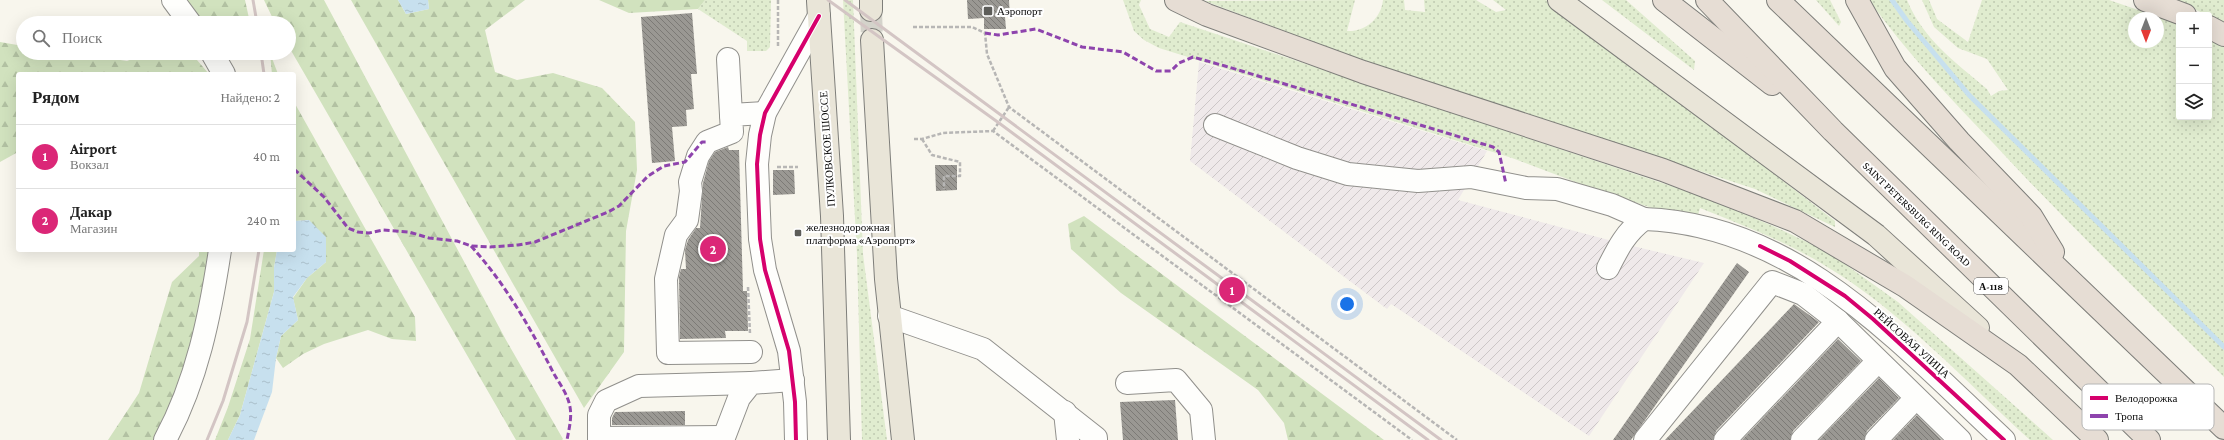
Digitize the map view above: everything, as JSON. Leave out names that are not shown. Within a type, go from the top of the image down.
[{"type":"highway","points":[[1176,0],[1207,14],[1363,72],[1663,170],[1795,222],[1905,286],[2018,365],[2082,426]]},
{"type":"highway","points":[[1664,0],[1833,131]]},
{"type":"highway","name":"SAINT PETERSBURG RING ROAD","points":[[1707,0],[1833,131],[2092,384]]},
{"type":"highway","points":[[1778,0],[2179,384]]},
{"type":"highway","points":[[1857,0],[1895,68],[1959,141],[2032,216],[2067,276]]},
{"type":"highway","points":[[2145,0],[2177,12]]},
{"type":"highway","points":[[2212,29],[2224,35]]},
{"type":"highway","points":[[2214,418],[2224,428]]},
{"type":"highway","points":[[2086,430],[2097,440]]},
{"type":"highway","name":"SAINT PETERSBURG RING ROAD","points":[[2139,430],[2149,440]]},
{"type":"main road","points":[[1558,0],[1876,235],[2018,365]]},
{"type":"main road","name":"ПУЛКОВСКОЕ ШОССЕ","points":[[819,8],[832,216],[839,440]]},
{"type":"main road","points":[[872,40],[889,316],[903,440]]},
{"type":"street","points":[[173,0],[185,16]]},
{"type":"street","points":[[796,440],[793,380],[789,351],[765,270],[758,216],[757,164],[760,136],[765,113],[819,8]]},
{"type":"street","points":[[728,58],[732,132],[707,142],[698,156],[690,182],[691,191],[687,220],[676,235],[666,280],[668,353],[751,352]]},
{"type":"street","points":[[216,60],[223,72]]},
{"type":"street","points":[[731,115],[765,113]]},
{"type":"street","name":"РЕЙСОВАЯ УЛИЦА","points":[[1216,125],[1297,158],[1348,174],[1418,181],[1471,177],[1526,188],[1557,189],[1612,205],[1644,219],[1696,226],[1819,278],[1873,319],[2004,440]]},
{"type":"street","points":[[1608,268],[1620,243],[1632,228],[1644,219]]},
{"type":"street","points":[[165,440],[189,386],[204,343],[220,252]]},
{"type":"street","points":[[1644,440],[1772,282],[1803,294],[1838,321],[1960,440]]},
{"type":"street","points":[[889,316],[983,349],[1065,412],[1096,438],[1096,440]]},
{"type":"street","points":[[1725,440],[1838,321]]},
{"type":"street","points":[[1802,440],[1878,361]]},
{"type":"street","points":[[752,383],[739,398],[723,439],[598,439],[599,415],[606,401],[639,386],[752,383],[793,380]]},
{"type":"street","points":[[1127,384],[1176,380],[1201,410],[1204,440]]},
{"type":"street","points":[[1876,440],[1916,398]]},
{"type":"street","points":[[1065,412],[1068,440]]},
{"type":"path","points":[[913,27],[972,27],[985,33],[987,54],[1009,107],[1457,440]]},
{"type":"path","points":[[993,131],[1009,107]]},
{"type":"path","points":[[914,139],[922,139],[943,133],[993,131],[1412,440]]},
{"type":"path","points":[[922,139],[932,155],[960,162],[960,176],[944,176],[944,188]]},
{"type":"path","points":[[770,168],[798,167]]},
{"type":"shaded area","points":[[1199,62],[1487,151],[1458,200],[1620,243],[1704,263],[1589,436],[1391,304],[1387,309],[1190,161]]},
{"type":"green space","points":[[185,0],[245,0],[248,16],[198,16]]},
{"type":"green space","points":[[264,0],[324,0],[506,340],[563,439],[562,440],[516,440],[296,59],[296,16],[272,16]]},
{"type":"green space","points":[[351,0],[398,0],[406,14],[429,9],[428,0],[525,0],[485,30],[495,72],[517,80],[553,73],[602,88],[635,122],[637,170],[626,231],[624,352],[584,408]]},
{"type":"green space","points":[[599,0],[705,0],[698,9],[629,13]]},
{"type":"green space","points":[[705,0],[771,0],[770,47],[766,51],[747,51],[747,41],[698,9]]},
{"type":"green space","points":[[843,0],[853,0],[863,254],[887,440],[862,440],[857,255]]},
{"type":"green space","points":[[1123,0],[1141,0],[1139,5],[1150,29],[1169,37],[1180,22],[1701,196],[1773,226],[1828,252],[1898,302],[2053,440],[2030,440],[1931,347],[1878,302],[1851,282],[1824,265],[1779,241],[1700,208],[1697,219],[1661,211],[1586,186],[1512,158],[1159,48],[1144,40],[1134,31]]},
{"type":"green space","points":[[1355,0],[1347,31],[1354,31],[1366,27],[1371,23],[1379,13],[1383,0],[1404,0],[1405,10],[1425,12],[1424,0],[1476,0],[1496,12],[1506,10],[1493,0],[1546,0],[1569,16],[1835,221],[1835,227],[1755,189],[1367,62],[1205,1]]},
{"type":"green space","points":[[1602,0],[1626,0],[1695,61],[1694,70]]},
{"type":"green space","points":[[1816,0],[1830,0],[1841,22],[1839,26]]},
{"type":"green space","points":[[1869,0],[1907,0],[1922,27],[1931,38],[1941,49],[1987,89],[1991,96],[1999,91],[2008,90],[1987,59],[1958,48],[1934,27],[1922,0],[1929,0],[1937,19],[1968,42],[1982,0],[2109,0],[2144,12],[2128,12],[2128,48],[2164,48],[2164,19],[2176,23],[2176,120],[2212,120],[2212,41],[2224,47],[2224,377],[2079,233],[2022,174],[1929,74],[1898,38]]},
{"type":"green space","points":[[2175,0],[2224,0],[2224,23],[2212,17],[2212,12],[2201,12]]},
{"type":"green space","points":[[0,42],[16,45],[16,60],[197,60],[207,72],[16,72],[16,153],[0,162]]},
{"type":"green space","points":[[271,60],[273,60],[277,72],[272,72]]},
{"type":"green space","points":[[296,106],[415,317],[416,341],[392,339],[368,330],[324,344],[303,354],[283,368],[276,358],[281,336],[298,320],[293,298],[307,278],[326,262],[309,220],[296,221]]},
{"type":"green space","points":[[1084,216],[1384,440],[1288,440],[1284,423],[1258,390],[1121,293],[1071,249],[1068,224]]},
{"type":"green space","points":[[199,252],[213,252],[196,339],[159,440],[108,440],[139,393],[172,282],[199,256]]},
{"type":"green space","points":[[264,252],[277,252],[274,268],[274,292],[240,415],[228,440],[215,440],[228,407],[250,339]]},
{"type":"water","points":[[398,0],[428,0],[429,9],[406,14]]},
{"type":"water","points":[[309,220],[326,237],[326,262],[307,278],[293,297],[298,320],[281,336],[276,358],[272,392],[254,440],[228,440],[240,415],[274,292],[274,268],[277,252],[296,252],[296,221]]},
{"type":"building","name":"Аэропорт","points":[[967,0],[1009,0],[1010,17],[1005,17],[1006,29],[984,29],[984,18],[968,19]]},
{"type":"building","points":[[692,13],[697,74],[691,74],[694,109],[686,110],[687,126],[672,127],[675,161],[652,163],[641,17]]},
{"type":"building","points":[[728,147],[729,150],[739,150],[743,291],[747,291],[748,331],[725,331],[726,338],[680,339],[679,277],[681,269],[686,269],[685,250],[688,240],[696,228],[700,228],[703,183],[709,161],[715,152]]},
{"type":"building","points":[[935,165],[957,165],[957,190],[936,191]]},
{"type":"building","points":[[773,170],[794,170],[795,194],[773,195]]},
{"type":"building","points":[[1737,263],[1749,272],[1631,440],[1613,440]]},
{"type":"building","points":[[1794,304],[1819,322],[1716,431],[1713,440],[1665,440]]},
{"type":"building","points":[[1838,339],[1861,361],[1793,431],[1790,440],[1742,440]]},
{"type":"building","points":[[1879,378],[1899,398],[1867,431],[1864,440],[1819,440]]},
{"type":"building","points":[[1175,400],[1178,440],[1123,440],[1120,402]]},
{"type":"building","points":[[685,411],[685,425],[612,425],[612,418],[615,412]]},
{"type":"building","points":[[1917,415],[1942,440],[1893,440]]},
{"type":"waterway","points":[[1892,0],[1907,21],[1969,95],[2224,347]]},
{"type":"tunnel","points":[[871,10],[872,40]]},
{"type":"railway","points":[[253,0],[256,16]]},
{"type":"railway","points":[[828,0],[999,123],[1428,440]]},
{"type":"railway","points":[[845,0],[1441,440]]},
{"type":"railway","points":[[262,60],[264,72]]},
{"type":"railway","points":[[207,440],[223,401],[247,322],[259,252]]},
{"type":"marked path","points":[[985,33],[998,35],[1036,29],[1082,47],[1123,52],[1156,71],[1171,71],[1179,63],[1193,57],[1225,66],[1493,147],[1499,152],[1506,184]]},
{"type":"marked path","points":[[296,171],[324,197],[348,228],[358,232],[369,233],[383,230],[409,232],[429,238],[457,241],[471,246],[490,247],[535,242],[608,212],[619,206],[648,176],[664,166],[685,162],[702,142],[707,142]]},
{"type":"marked path","points":[[471,246],[495,275],[517,307],[566,394],[571,415],[567,440]]},
{"type":"cycle path","points":[[796,440],[795,402],[789,351],[765,270],[760,239],[757,164],[760,135],[765,113],[819,16]]},
{"type":"cycle path","points":[[1760,246],[1790,261],[1845,296],[1873,319],[2004,440]]},
{"type":"place","name":"Аэропорт","points":[[988,11]]},
{"type":"place","name":"железнодорожная платформа «Аэропорт»","points":[[798,233]]},
{"type":"place","name":"Дакар","points":[[713,249]]},
{"type":"place","name":"Airport","points":[[1232,290]]}]
